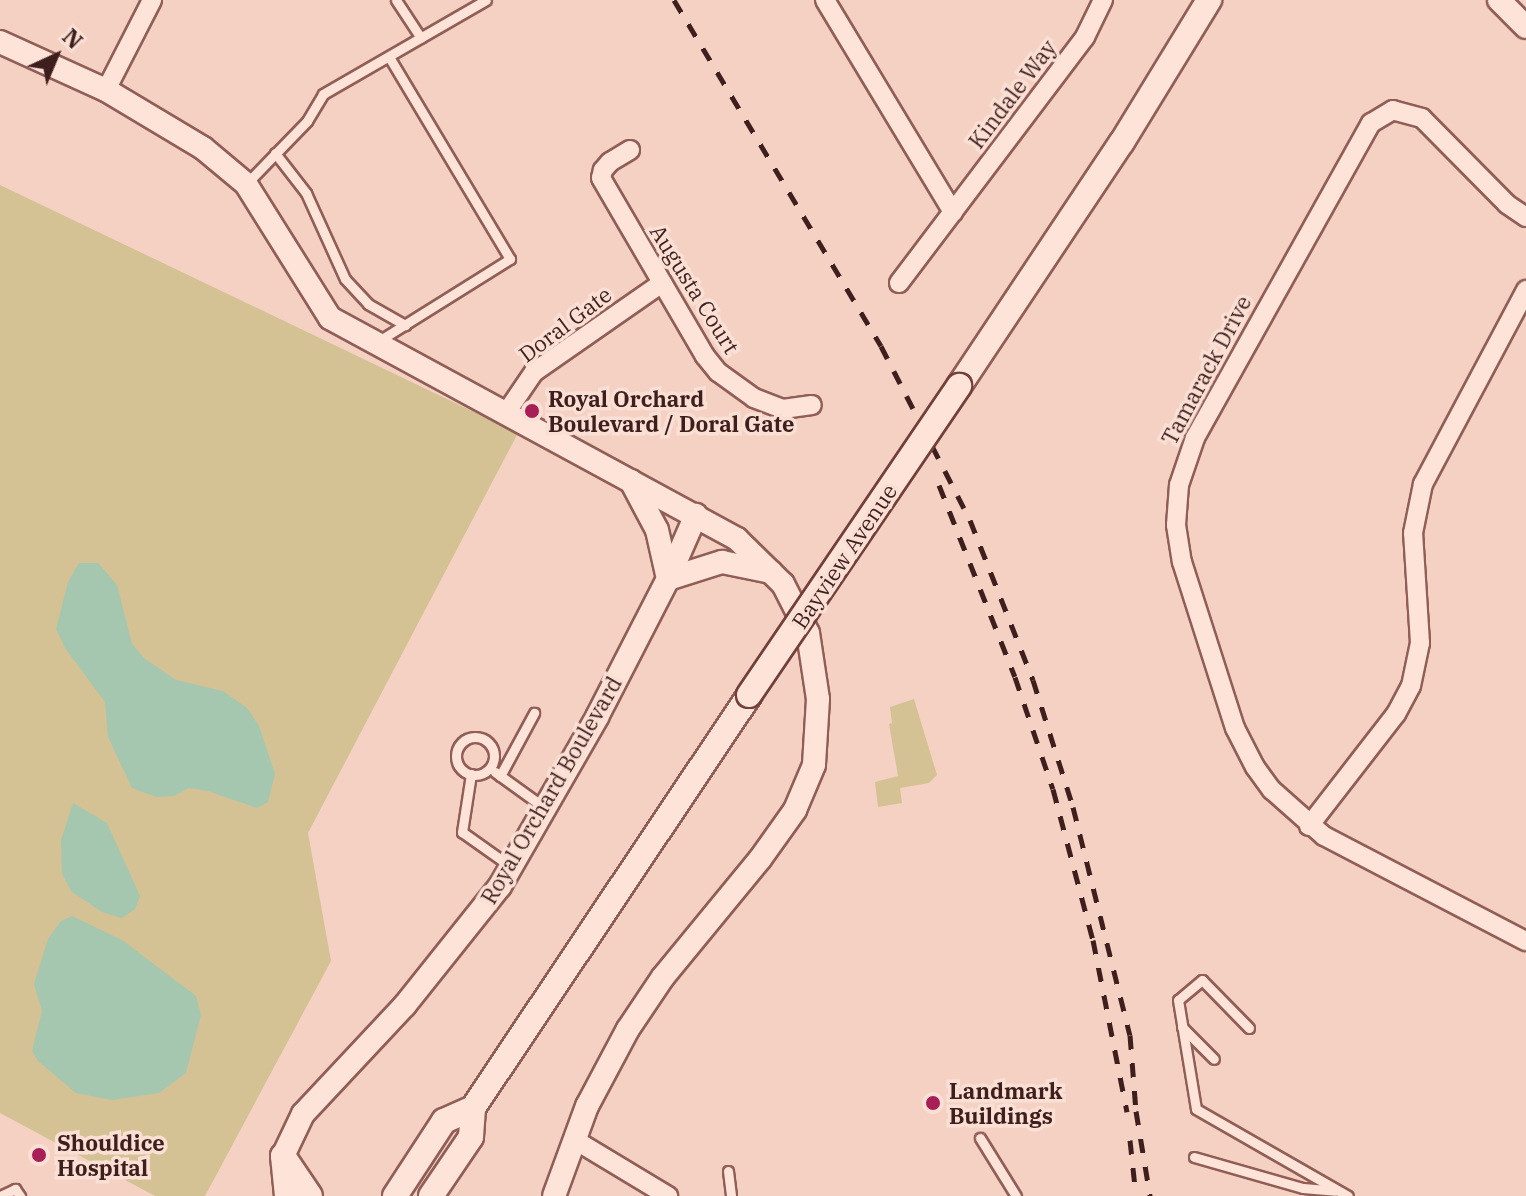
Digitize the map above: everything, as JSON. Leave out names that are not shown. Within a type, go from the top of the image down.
[{"type":"main road","name":"Bayview Avenue","points":[[431,1196],[471,1137],[473,1108],[1122,142],[1209,0]]},
{"type":"main road","name":"Bayview Avenue","points":[[395,1196],[444,1121],[473,1108]]},
{"type":"main road","points":[[283,1156],[287,1196]]},
{"type":"main road","points":[[283,1156],[310,1196]]},
{"type":"main road","points":[[452,1196],[453,1163]]},
{"type":"street","points":[[106,90],[152,0]]},
{"type":"street","points":[[825,0],[953,212]]},
{"type":"street","name":"Kindale Way","points":[[899,283],[1085,37],[1103,0]]},
{"type":"street","points":[[1499,0],[1526,27]]},
{"type":"street","points":[[0,42],[106,90],[203,148],[246,184],[330,318],[737,539],[774,573],[808,633],[818,699],[814,765],[795,810],[760,859],[663,977],[628,1029],[587,1106],[554,1196]]},
{"type":"street","name":"Tamarack Drive","points":[[1526,217],[1507,204],[1422,118],[1401,110],[1378,116],[1359,139],[1195,438],[1185,463],[1177,506],[1178,543],[1235,728],[1255,767],[1272,790],[1309,826],[1339,845],[1526,941]]},
{"type":"street","name":"Augusta Court","points":[[630,150],[610,162],[601,178],[718,372],[767,403],[783,409],[812,405]]},
{"type":"street","name":"Doral Gate","points":[[506,413],[534,372],[662,283]]},
{"type":"street","points":[[1309,826],[1396,714],[1411,686],[1420,643],[1413,533],[1423,484],[1526,290]]},
{"type":"street","points":[[631,481],[657,530],[668,579],[722,562],[756,566],[774,573]]},
{"type":"street","name":"Royal Orchard Boulevard","points":[[283,1156],[303,1114],[405,1005],[463,934],[511,867],[668,579],[696,515]]},
{"type":"street","points":[[575,1140],[668,1196]]},
{"type":"lane","points":[[396,0],[421,38]]},
{"type":"lane","points":[[246,184],[307,121],[323,94],[486,0]]},
{"type":"lane","points":[[376,343],[510,259],[389,57]]},
{"type":"lane","points":[[275,153],[306,193],[345,279],[368,304],[405,325]]},
{"type":"lane","points":[[500,776],[534,713]]},
{"type":"lane","points":[[470,738],[483,739],[492,748],[493,760],[482,773],[471,774],[461,768],[456,757],[460,745],[470,738]]},
{"type":"lane","points":[[489,768],[545,808]]},
{"type":"lane","points":[[471,774],[462,832],[511,867]]},
{"type":"lane","points":[[1249,1028],[1202,980],[1178,1000],[1196,1109],[1330,1182],[1335,1191]]},
{"type":"lane","points":[[1182,1027],[1214,1059]]},
{"type":"lane","points":[[980,1138],[1016,1196]]},
{"type":"lane","points":[[1194,1157],[1303,1188],[1335,1191],[1348,1196]]},
{"type":"lane","points":[[728,1171],[731,1196]]},
{"type":"lane","points":[[0,1196],[15,1189],[20,1196]]},
{"type":"shaded area","points":[[0,185],[518,433],[308,833],[331,961],[205,1196],[155,1196],[0,1113]]},
{"type":"shaded area","points":[[79,563],[98,563],[117,585],[132,644],[144,658],[176,680],[223,691],[247,708],[259,726],[275,774],[268,802],[257,808],[208,791],[189,788],[174,796],[156,797],[132,788],[108,737],[105,702],[65,648],[56,629],[68,582]]},
{"type":"shaded area","points":[[914,699],[937,775],[929,783],[900,788],[902,803],[878,807],[875,782],[898,776],[889,724],[892,723],[890,707]]},
{"type":"shaded area","points":[[73,803],[107,823],[140,896],[135,909],[122,918],[102,912],[72,892],[62,874],[61,840]]},
{"type":"shaded area","points":[[72,916],[122,940],[196,996],[201,1015],[186,1073],[159,1093],[112,1100],[76,1093],[38,1061],[32,1051],[42,1011],[34,984],[48,939],[61,921]]},
{"type":"railway","points":[[674,0],[881,346],[970,520],[1033,680],[1073,807],[1130,1035],[1136,1111],[1150,1196]]},
{"type":"railway","points":[[939,485],[1015,677],[1053,789],[1093,940],[1127,1112]]},
{"type":"railway","points":[[1130,1140],[1136,1196]]},
{"type":"place","name":"Royal Orchard Boulevard / Doral Gate","points":[[532,411]]},
{"type":"place","name":"Landmark Buildings","points":[[933,1103]]},
{"type":"place","name":"Shouldice Hospital","points":[[39,1155]]}]
